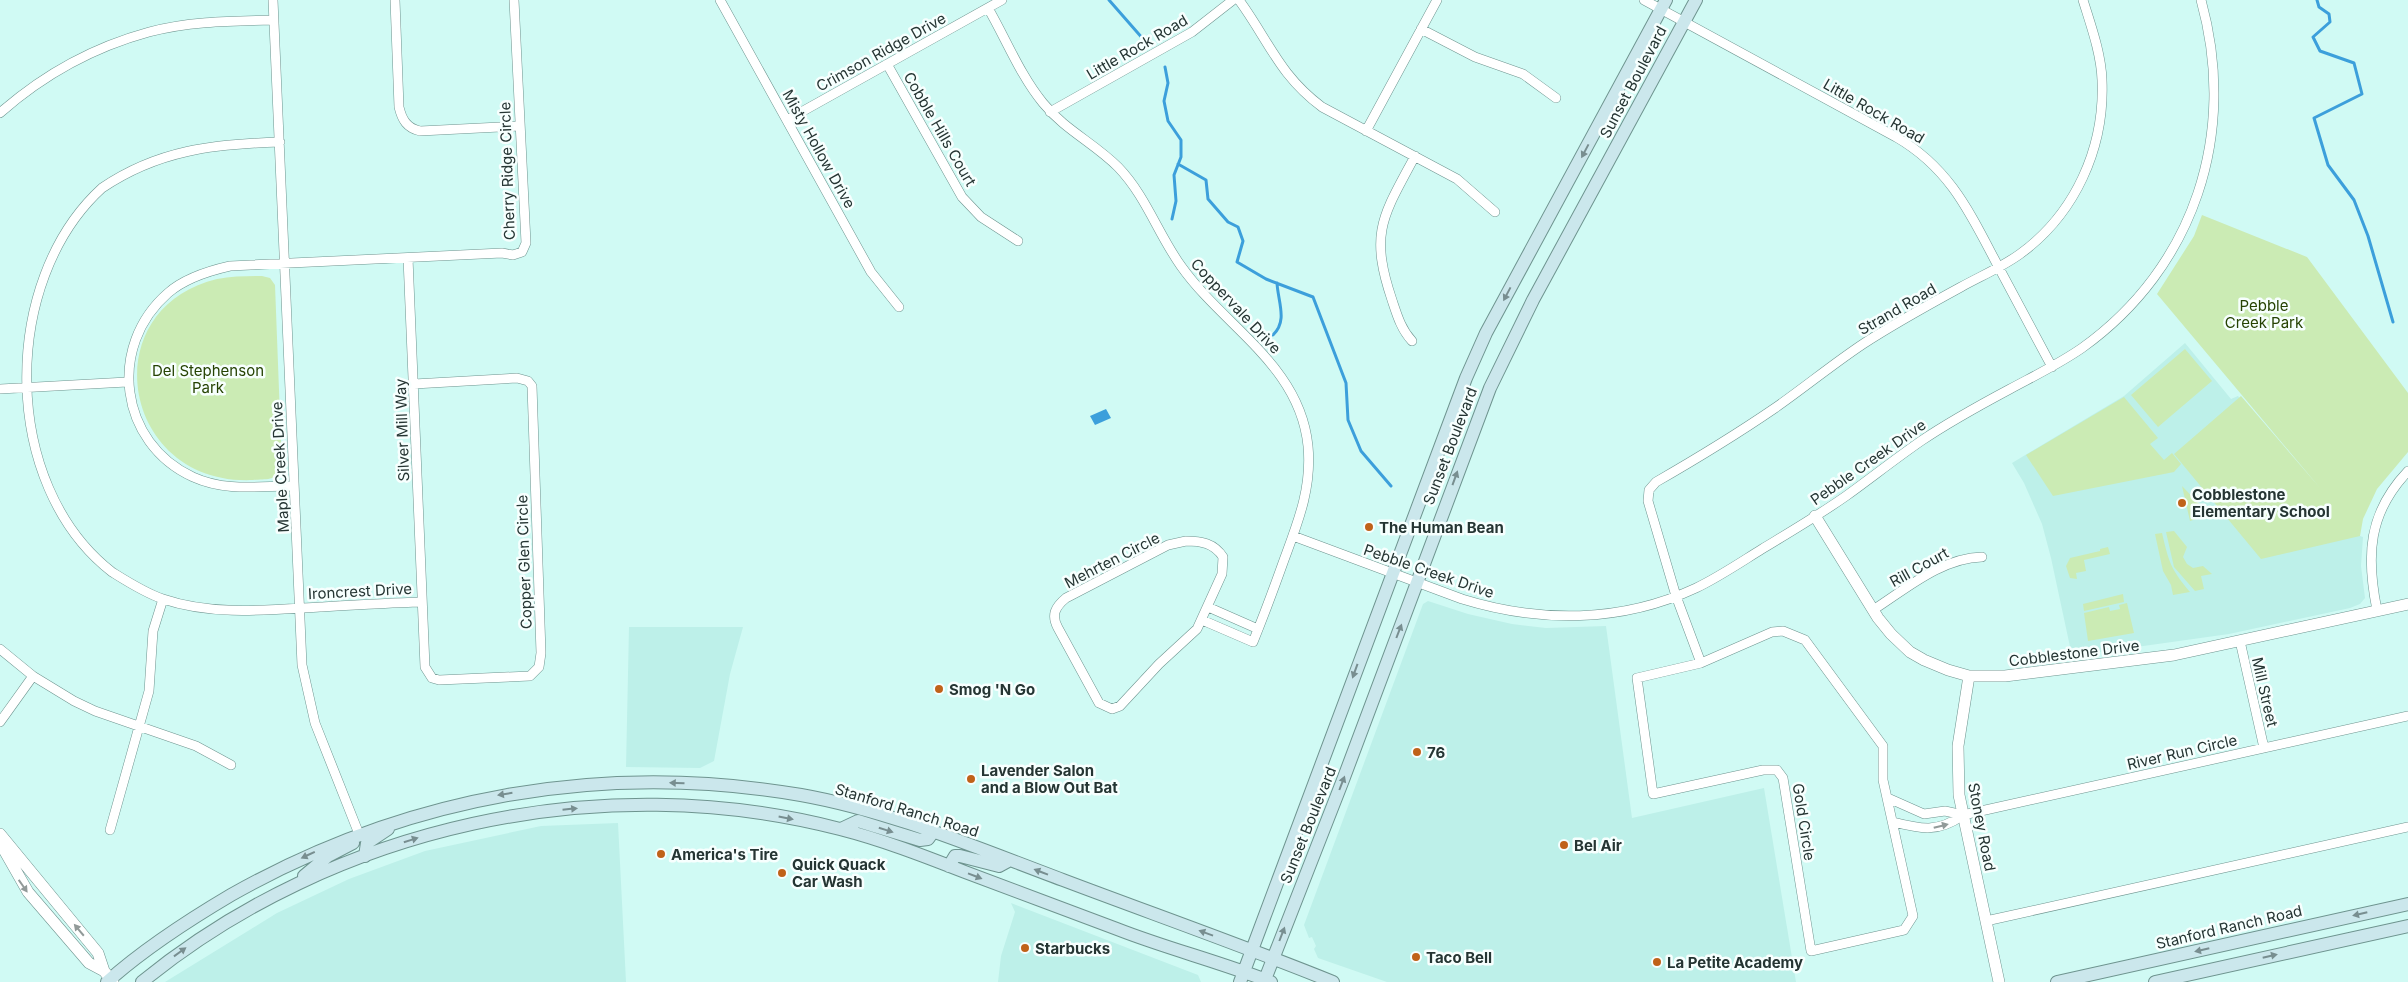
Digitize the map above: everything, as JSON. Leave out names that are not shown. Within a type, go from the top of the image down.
[{"type":"main road","name":"Sunset Boulevard","points":[[1266,981],[1273,958],[1343,780],[1472,433],[1510,345],[1696,0]]},
{"type":"main road","name":"Sunset Boulevard","points":[[1242,977],[1447,424],[1486,333],[1664,4]]},
{"type":"main road","name":"Stanford Ranch Road","points":[[109,978],[183,923],[263,877],[359,834],[457,804],[501,795],[623,782],[666,782],[708,784],[803,796],[853,807],[933,832],[1010,860],[1252,949],[1333,982]]},
{"type":"main road","points":[[142,982],[198,940],[292,886],[365,856],[412,840],[471,824],[544,811],[600,806],[669,805],[753,812],[841,829],[897,846],[1242,977],[1266,981]]},
{"type":"main road","points":[[365,856],[368,843],[403,819]]},
{"type":"main road","points":[[841,829],[858,821],[920,840],[928,839],[933,832]]},
{"type":"main road","points":[[292,886],[328,856],[351,846],[359,834]]},
{"type":"main road","points":[[949,866],[955,856],[999,866],[1010,860]]},
{"type":"main road","name":"Stanford Ranch Road","points":[[2057,982],[2408,904]]},
{"type":"main road","points":[[2155,982],[2408,926]]},
{"type":"street","name":"Maple Creek Drive","points":[[273,0],[302,665],[309,702],[324,748],[359,834]]},
{"type":"street","points":[[395,0],[399,107],[401,115],[409,127],[420,131],[520,126]]},
{"type":"street","name":"Cherry Ridge Circle","points":[[127,382],[131,356],[139,329],[146,316],[168,292],[197,276],[213,270],[230,266],[284,262],[502,253],[513,255],[522,252],[526,243],[514,0]]},
{"type":"street","name":"Misty Hollow Drive","points":[[720,0],[871,272],[899,307]]},
{"type":"street","name":"Crimson Ridge Drive","points":[[787,120],[1002,0]]},
{"type":"street","name":"Little Rock Road","points":[[1050,112],[1192,32],[1234,0]]},
{"type":"street","points":[[1239,0],[1281,67],[1298,87],[1322,106],[1457,179],[1495,212]]},
{"type":"street","points":[[1366,131],[1437,0]]},
{"type":"street","name":"Little Rock Road","points":[[1644,0],[1664,4],[1684,21],[1896,136],[1924,155],[1946,176],[1960,196],[2052,367]]},
{"type":"street","name":"Strand Road","points":[[1676,596],[1648,501],[1649,490],[1656,482],[1760,418],[1881,333],[1999,267],[2032,244],[2060,215],[2084,177],[2096,144],[2102,103],[2102,79],[2098,51],[2083,0]]},
{"type":"street","name":"Pebble Creek Drive","points":[[1293,536],[1489,608],[1550,617],[1599,616],[1639,608],[1676,596],[1726,571],[1814,516],[1940,429],[2052,367],[2096,337],[2140,295],[2175,245],[2192,209],[2210,152],[2214,114],[2212,50],[2201,0]]},
{"type":"street","name":"Coppervale Drive","points":[[988,8],[1030,84],[1050,112],[1061,124],[1102,152],[1129,179],[1187,274],[1263,354],[1292,394],[1305,428],[1309,469],[1305,503],[1253,642],[1230,632]]},
{"type":"street","points":[[0,113],[52,75],[108,46],[150,32],[168,29],[227,22],[274,20]]},
{"type":"street","points":[[1421,29],[1474,57],[1523,74],[1556,98]]},
{"type":"street","name":"Cobble Hills Court","points":[[887,64],[962,196],[980,217],[1018,240]]},
{"type":"street","points":[[53,236],[71,215],[100,189],[156,160],[214,145],[280,142]]},
{"type":"street","points":[[1412,340],[1401,324],[1386,284],[1380,244],[1381,230],[1387,211],[1414,156]]},
{"type":"street","name":"Silver Mill Way","points":[[408,258],[421,602]]},
{"type":"street","name":"Copper Glen Circle","points":[[414,384],[517,378],[528,381],[532,386],[541,653],[539,667],[534,673],[525,678],[446,681],[432,678],[425,667],[421,602]]},
{"type":"street","points":[[4,379],[4,392],[127,382],[136,418],[149,442],[160,455],[182,472],[209,483],[237,488],[294,486]]},
{"type":"street","points":[[2377,610],[2370,560],[2374,529],[2392,491],[2408,470]]},
{"type":"street","name":"Cobblestone Drive","points":[[1814,516],[1873,610],[1891,634],[1910,652],[1936,666],[1969,676],[2005,676],[2174,655],[2408,604]]},
{"type":"street","name":"Ironcrest Drive","points":[[56,522],[103,566],[143,590],[163,599],[216,609],[300,608],[421,602]]},
{"type":"street","name":"Mehrten Circle","points":[[1186,541],[1200,541],[1213,546],[1223,557],[1224,570],[1208,607],[1202,620],[1189,638],[1150,673],[1128,699],[1112,709],[1099,703],[1054,621],[1054,612],[1066,598],[1168,545],[1186,541]]},
{"type":"street","name":"Rill Court","points":[[1873,610],[1940,568],[1968,557],[1982,556]]},
{"type":"street","points":[[1676,596],[1701,663]]},
{"type":"street","points":[[110,830],[149,691],[153,631],[163,599]]},
{"type":"street","points":[[1208,607],[1258,629]]},
{"type":"street","points":[[1202,620],[1230,632],[1236,619]]},
{"type":"street","name":"Gold Circle","points":[[1783,631],[1805,640],[1884,746],[1883,780],[1888,798],[1913,916],[1904,930],[1811,951],[1783,778],[1777,770],[1763,770],[1653,794],[1637,678],[1701,663],[1772,632],[1783,631]]},
{"type":"street","name":"Mill Street","points":[[2240,641],[2264,748]]},
{"type":"street","points":[[0,649],[33,676],[74,701],[138,727],[196,746],[231,765]]},
{"type":"street","points":[[0,722],[33,676]]},
{"type":"street","name":"Stoney Road","points":[[1969,676],[1957,761],[1959,795],[2000,982]]},
{"type":"street","name":"River Run Circle","points":[[1962,815],[2408,716]]},
{"type":"street","points":[[1888,798],[1924,814],[1945,811],[1962,815]]},
{"type":"street","points":[[1893,822],[1932,828],[1952,823],[1962,815]]},
{"type":"street","points":[[1986,921],[2408,827]]},
{"type":"street","points":[[0,834],[98,953],[109,978]]},
{"type":"street","points":[[0,843],[28,892],[89,963],[109,978]]},
{"type":"shaded area","name":"Cobblestone Elementary School","points":[[2185,343],[2231,399],[2238,396],[2360,536],[2363,537],[2361,566],[2365,598],[2360,604],[2350,608],[2229,634],[2072,656],[2042,524],[2024,483],[2012,463],[2124,396]]},
{"type":"shaded area","points":[[1428,601],[1468,614],[1512,624],[1546,628],[1606,626],[1632,818],[1764,788],[1796,982],[1387,982],[1318,958],[1314,949],[1316,946],[1312,937],[1309,938],[1304,925],[1423,604]]},
{"type":"shaded area","points":[[629,627],[743,627],[730,674],[714,761],[700,768],[626,767]]},
{"type":"shaded area","points":[[618,823],[626,982],[165,982],[277,913],[349,879],[425,851],[541,826]]},
{"type":"shaded area","points":[[1011,903],[1198,975],[1201,982],[998,982],[1001,956],[1015,912]]},
{"type":"green space","name":"Pebble Creek Park","points":[[2202,215],[2307,257],[2408,393],[2408,452],[2377,489],[2363,519],[2360,536],[2261,559],[2174,454],[2241,396],[2320,488],[2157,294],[2194,236]]},
{"type":"green space","name":"Del Stephenson Park","points":[[262,276],[270,278],[275,285],[282,469],[277,476],[253,480],[208,474],[174,455],[151,427],[139,393],[139,357],[151,324],[177,296],[217,279]]},
{"type":"green space","points":[[2185,349],[2212,381],[2158,427],[2131,395]]},
{"type":"green space","points":[[2124,397],[2158,438],[2150,444],[2164,460],[2172,453],[2181,464],[2174,472],[2053,496],[2026,455]]},
{"type":"green space","points":[[2182,486],[2206,511],[2190,521]]},
{"type":"green space","points":[[2174,531],[2187,547],[2183,557],[2187,564],[2193,568],[2203,566],[2212,574],[2201,576],[2204,589],[2195,591],[2174,567],[2166,532]]},
{"type":"green space","points":[[2162,533],[2171,564],[2178,577],[2190,592],[2173,595],[2171,585],[2163,571],[2155,534]]},
{"type":"green space","points":[[2108,547],[2110,554],[2084,560],[2086,571],[2076,573],[2077,579],[2070,578],[2066,566],[2070,558],[2100,551],[2100,549]]},
{"type":"green space","points":[[2123,594],[2124,602],[2084,611],[2083,604]]},
{"type":"green space","points":[[2127,603],[2134,633],[2088,641],[2084,613],[2109,607],[2110,611],[2120,609],[2119,605]]},
{"type":"water","points":[[1106,409],[1111,418],[1095,425],[1090,416]]},
{"type":"waterway","points":[[1109,0],[1144,40]]},
{"type":"waterway","points":[[2317,0],[2319,7],[2329,14],[2330,22],[2313,37],[2320,51],[2354,63],[2362,94],[2314,118],[2328,165],[2354,200],[2368,236],[2393,322]]},
{"type":"waterway","points":[[1165,67],[1168,83],[1164,101],[1168,121],[1181,140],[1181,157],[1174,175],[1176,201],[1172,219]]},
{"type":"waterway","points":[[1178,164],[1206,180],[1208,199],[1228,222],[1238,227],[1243,241],[1237,262],[1266,279],[1313,297],[1346,383],[1348,420],[1361,451],[1391,486]]},
{"type":"waterway","points":[[1273,335],[1278,330],[1281,317],[1277,283]]},
{"type":"place","name":"Cobblestone Elementary School","points":[[2182,503]]},
{"type":"place","name":"The Human Bean","points":[[1369,527]]},
{"type":"place","name":"Smog 'N Go","points":[[939,689]]},
{"type":"place","name":"76","points":[[1417,752]]},
{"type":"place","name":"Lavender Salon and a Blow Out Bat","points":[[971,779]]},
{"type":"place","name":"Bel Air","points":[[1564,845]]},
{"type":"place","name":"America's Tire","points":[[661,854]]},
{"type":"place","name":"Quick Quack Car Wash","points":[[782,873]]},
{"type":"place","name":"Starbucks","points":[[1025,948]]},
{"type":"place","name":"Taco Bell","points":[[1416,957]]},
{"type":"place","name":"La Petite Academy","points":[[1657,962]]}]
